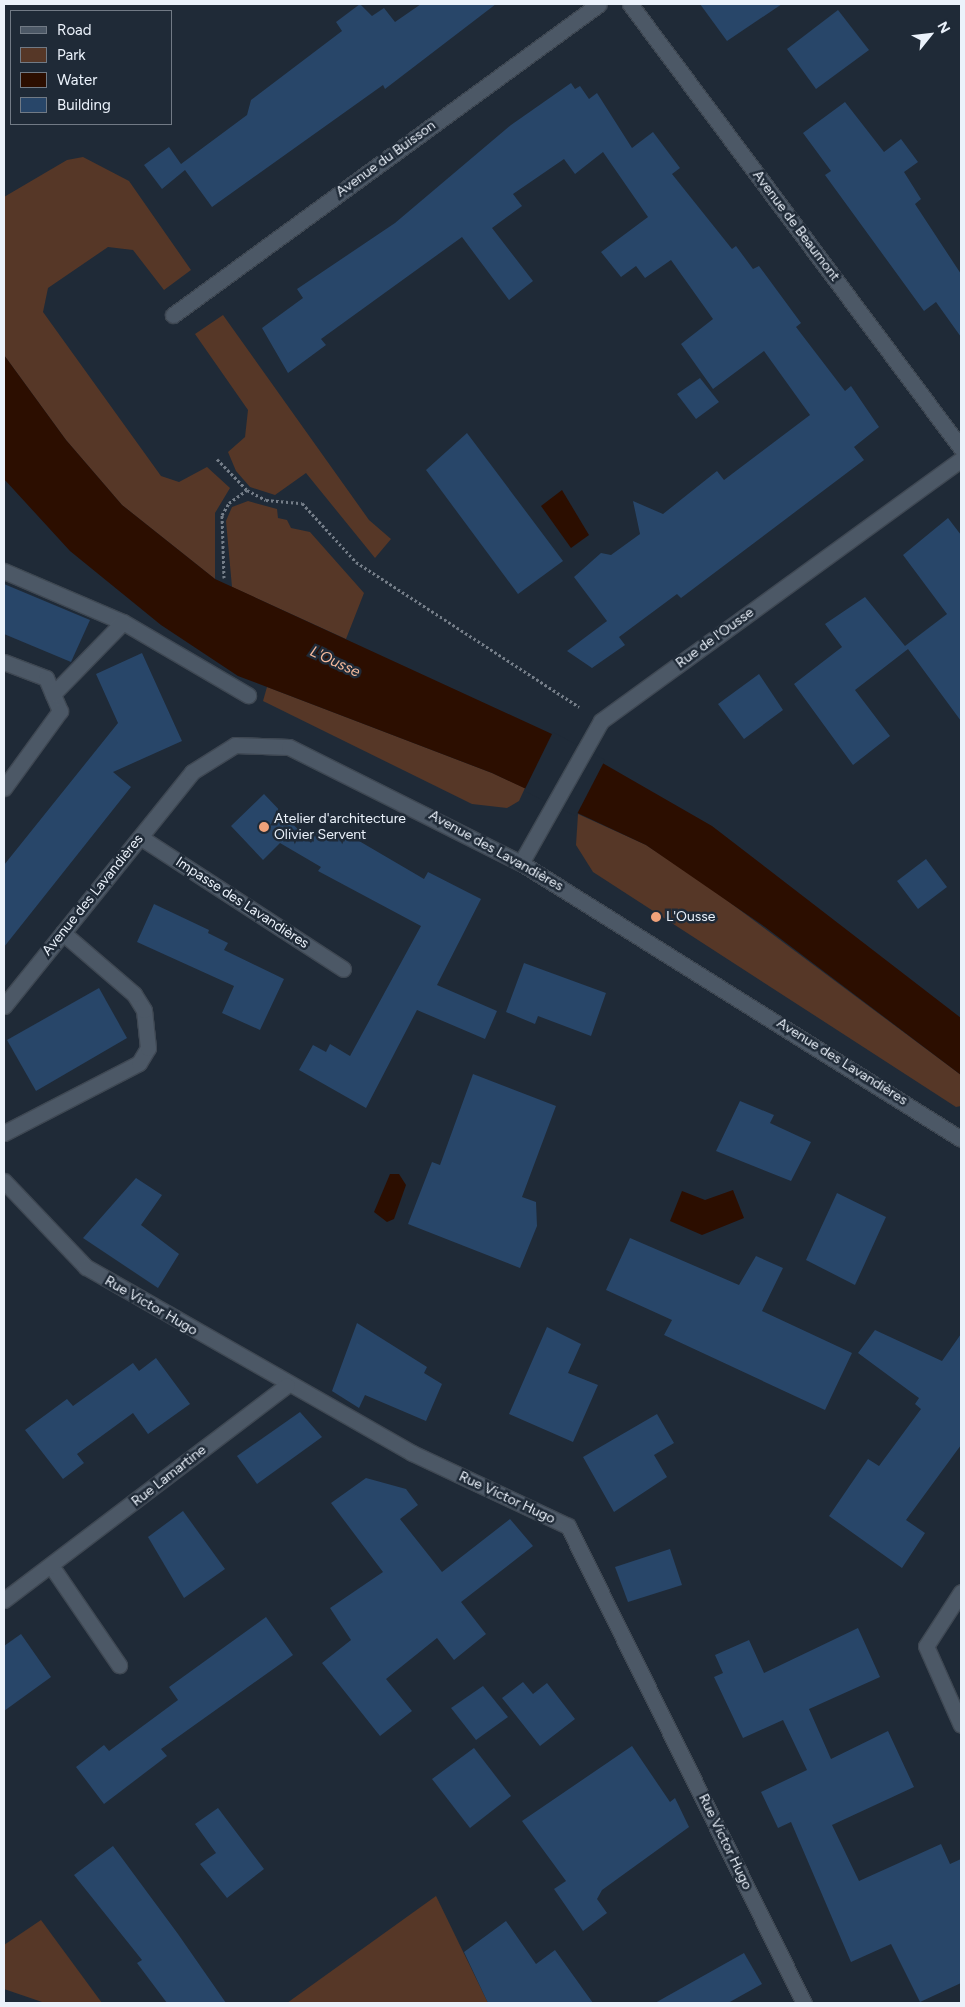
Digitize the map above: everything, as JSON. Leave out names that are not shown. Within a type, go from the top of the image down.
[{"type":"street","name":"Avenue du Buisson","points":[[173,315],[599,4]]},
{"type":"street","name":"Avenue de Beaumont","points":[[630,4],[961,448]]},
{"type":"street","name":"Rue de l'Ousse","points":[[521,863],[591,735],[601,721],[961,459]]},
{"type":"street","points":[[4,572],[123,622],[248,695]]},
{"type":"street","points":[[53,694],[123,622]]},
{"type":"street","points":[[4,662],[46,678],[60,710],[4,788]]},
{"type":"street","name":"Avenue des Lavandières","points":[[4,1004],[192,772],[235,745],[289,747],[521,863],[961,1139]]},
{"type":"street","name":"Impasse des Lavandières","points":[[140,837],[343,969]]},
{"type":"street","points":[[4,1133],[139,1063],[148,1048],[144,1010],[134,994],[63,933]]},
{"type":"street","name":"Rue Victor Hugo","points":[[4,1181],[86,1267],[287,1385],[412,1453],[568,1526],[804,2003]]},
{"type":"street","name":"Rue Lamartine","points":[[4,1600],[52,1567],[287,1385]]},
{"type":"street","points":[[52,1567],[120,1665]]},
{"type":"street","points":[[961,1592],[926,1646],[961,1725]]},
{"type":"path","points":[[217,459],[247,490],[266,500],[302,503],[356,562],[601,721]]},
{"type":"path","points":[[224,578],[222,515],[229,503],[247,490]]},
{"type":"green space","points":[[83,157],[129,181],[191,270],[164,290],[133,250],[108,247],[48,288],[43,312],[161,476],[179,482],[207,467],[230,488],[215,513],[215,579],[122,505],[66,440],[4,355],[4,197],[67,160]]},
{"type":"green space","points":[[223,315],[369,520],[391,539],[375,558],[306,473],[275,495],[250,487],[236,471],[228,452],[245,437],[248,410],[195,334]]},
{"type":"green space","points":[[248,501],[277,509],[278,518],[287,520],[291,528],[310,532],[364,593],[346,639],[232,587],[226,521],[232,507]]},
{"type":"green space","points":[[267,687],[492,773],[525,788],[519,801],[507,808],[472,804],[263,701]]},
{"type":"green space","points":[[578,814],[646,845],[701,881],[961,1075],[961,1106],[956,1107],[593,872],[576,845]]},
{"type":"green space","points":[[436,1896],[488,2003],[287,2003]]},
{"type":"green space","points":[[41,1920],[102,2003],[45,2003],[4,1989],[4,1945]]},
{"type":"water","name":"L'Ousse","points":[[4,355],[66,440],[122,505],[215,579],[552,734],[712,826],[961,1018],[961,1075],[765,927],[646,845],[492,773],[238,676],[161,625],[70,551],[4,479]]},
{"type":"water","points":[[562,490],[589,535],[571,548],[541,506]]},
{"type":"water","points":[[390,1174],[399,1174],[406,1185],[394,1219],[387,1222],[374,1212]]},
{"type":"water","points":[[733,1190],[744,1218],[702,1235],[670,1221],[682,1191],[705,1200]]},
{"type":"pier","points":[[553,732],[605,760],[576,816],[524,791]]},
{"type":"building","points":[[360,4],[372,16],[384,8],[395,22],[421,4],[496,4],[385,89],[383,85],[212,207],[185,170],[162,189],[144,165],[169,147],[181,164],[247,115],[251,100],[342,31],[336,22]]},
{"type":"building","points":[[700,4],[782,4],[727,41]]},
{"type":"building","points":[[838,10],[869,50],[816,89],[787,49]]},
{"type":"building","points":[[571,83],[575,89],[580,86],[589,99],[597,93],[632,148],[653,132],[680,168],[672,174],[732,249],[736,246],[753,269],[759,266],[801,323],[796,327],[845,391],[851,386],[879,427],[854,447],[864,460],[681,598],[677,594],[619,637],[625,645],[592,668],[567,651],[607,621],[574,577],[601,553],[611,555],[640,534],[633,501],[663,514],[717,471],[724,480],[810,415],[764,351],[713,389],[681,344],[713,319],[671,260],[645,278],[636,266],[621,277],[601,252],[648,217],[603,152],[575,174],[564,159],[513,194],[522,206],[492,228],[533,281],[509,300],[462,237],[321,339],[326,345],[288,373],[262,328],[303,298],[297,289],[395,223],[511,125]]},
{"type":"building","points":[[845,102],[884,152],[901,139],[918,162],[904,172],[921,199],[915,204],[961,274],[961,337],[936,302],[924,311],[825,175],[831,171],[803,133]]},
{"type":"building","points":[[700,378],[719,402],[696,419],[677,394]]},
{"type":"building","points":[[467,433],[563,561],[518,594],[426,470]]},
{"type":"building","points":[[948,518],[961,535],[961,721],[908,649],[855,690],[890,736],[853,765],[794,684],[842,647],[825,624],[865,597],[905,646],[947,614],[903,555]]},
{"type":"building","points":[[4,584],[90,620],[71,662],[4,634]]},
{"type":"building","points":[[142,653],[182,741],[113,772],[131,787],[4,947],[4,865],[118,723],[96,674]]},
{"type":"building","points":[[759,674],[783,710],[744,739],[718,704]]},
{"type":"building","points":[[264,794],[311,843],[319,828],[337,839],[342,831],[424,879],[428,872],[481,899],[437,985],[497,1011],[485,1039],[417,1010],[366,1108],[299,1070],[313,1045],[326,1052],[330,1044],[350,1056],[421,926],[318,871],[321,867],[280,843],[263,860],[231,826]]},
{"type":"building","points":[[926,859],[947,887],[918,909],[897,881]]},
{"type":"building","points":[[154,904],[209,930],[208,933],[228,943],[224,950],[284,979],[260,1030],[222,1013],[234,986],[137,942]]},
{"type":"building","points":[[524,963],[606,993],[591,1036],[538,1016],[535,1024],[506,1012]]},
{"type":"building","points":[[99,988],[127,1038],[36,1091],[7,1040]]},
{"type":"building","points":[[473,1074],[556,1106],[522,1197],[536,1202],[537,1226],[520,1268],[408,1224],[432,1162],[440,1165]]},
{"type":"building","points":[[740,1101],[774,1115],[770,1123],[811,1142],[791,1181],[716,1151]]},
{"type":"building","points":[[136,1178],[162,1195],[141,1225],[179,1254],[158,1288],[83,1238]]},
{"type":"building","points":[[837,1193],[886,1217],[855,1285],[806,1260]]},
{"type":"building","points":[[630,1238],[739,1285],[756,1256],[783,1268],[762,1311],[852,1353],[825,1410],[664,1335],[672,1320],[606,1290]]},
{"type":"building","points":[[357,1323],[427,1367],[424,1373],[442,1384],[426,1421],[365,1395],[359,1408],[332,1391]]},
{"type":"building","points":[[547,1327],[581,1344],[568,1373],[598,1385],[573,1442],[509,1414]]},
{"type":"building","points":[[875,1330],[942,1361],[961,1334],[961,1445],[906,1520],[925,1533],[902,1568],[829,1516],[868,1459],[879,1466],[921,1409],[915,1404],[919,1398],[858,1353]]},
{"type":"building","points":[[156,1358],[190,1404],[148,1434],[133,1413],[77,1454],[84,1463],[63,1479],[25,1430],[67,1399],[73,1406],[133,1363],[139,1371]]},
{"type":"building","points":[[300,1412],[322,1437],[257,1484],[237,1456]]},
{"type":"building","points":[[657,1414],[674,1443],[654,1455],[667,1477],[614,1512],[583,1457]]},
{"type":"building","points":[[366,1478],[406,1489],[418,1505],[400,1519],[442,1572],[510,1519],[533,1546],[461,1602],[486,1634],[454,1660],[437,1638],[386,1679],[412,1711],[380,1736],[322,1663],[351,1640],[330,1608],[383,1572],[331,1503]]},
{"type":"building","points":[[183,1511],[225,1569],[184,1598],[148,1537]]},
{"type":"building","points":[[670,1549],[682,1585],[628,1602],[615,1567]]},
{"type":"building","points":[[266,1617],[293,1655],[161,1749],[167,1756],[104,1804],[76,1767],[104,1745],[109,1751],[178,1700],[169,1687]]},
{"type":"building","points":[[858,1628],[880,1677],[809,1709],[831,1759],[888,1731],[914,1787],[832,1825],[859,1881],[941,1844],[950,1864],[961,1859],[961,1983],[920,2002],[891,1944],[851,1962],[791,1822],[778,1828],[761,1792],[807,1770],[783,1720],[743,1738],[714,1677],[723,1673],[715,1655],[749,1640],[764,1673]]},
{"type":"building","points":[[21,1634],[51,1677],[4,1711],[4,1646]]},
{"type":"building","points":[[523,1682],[533,1694],[547,1683],[575,1719],[540,1746],[502,1698]]},
{"type":"building","points":[[483,1686],[508,1717],[476,1740],[451,1708]]},
{"type":"building","points":[[632,1746],[670,1802],[675,1798],[689,1827],[602,1890],[597,1899],[607,1913],[583,1931],[554,1889],[566,1881],[522,1821]]},
{"type":"building","points":[[474,1748],[511,1796],[470,1828],[432,1779]]},
{"type":"building","points":[[218,1808],[264,1869],[227,1898],[200,1864],[216,1853],[195,1824]]},
{"type":"building","points":[[113,1846],[226,2003],[167,2003],[137,1963],[142,1960],[74,1875]]},
{"type":"building","points":[[506,1921],[536,1964],[555,1950],[593,2003],[488,2003],[464,1952]]},
{"type":"building","points":[[744,1953],[762,1984],[728,2003],[655,2003]]},
{"type":"place","name":"Atelier d'architecture Olivier Servent","points":[[264,827]]},
{"type":"place","name":"L'Ousse","points":[[656,917]]}]
